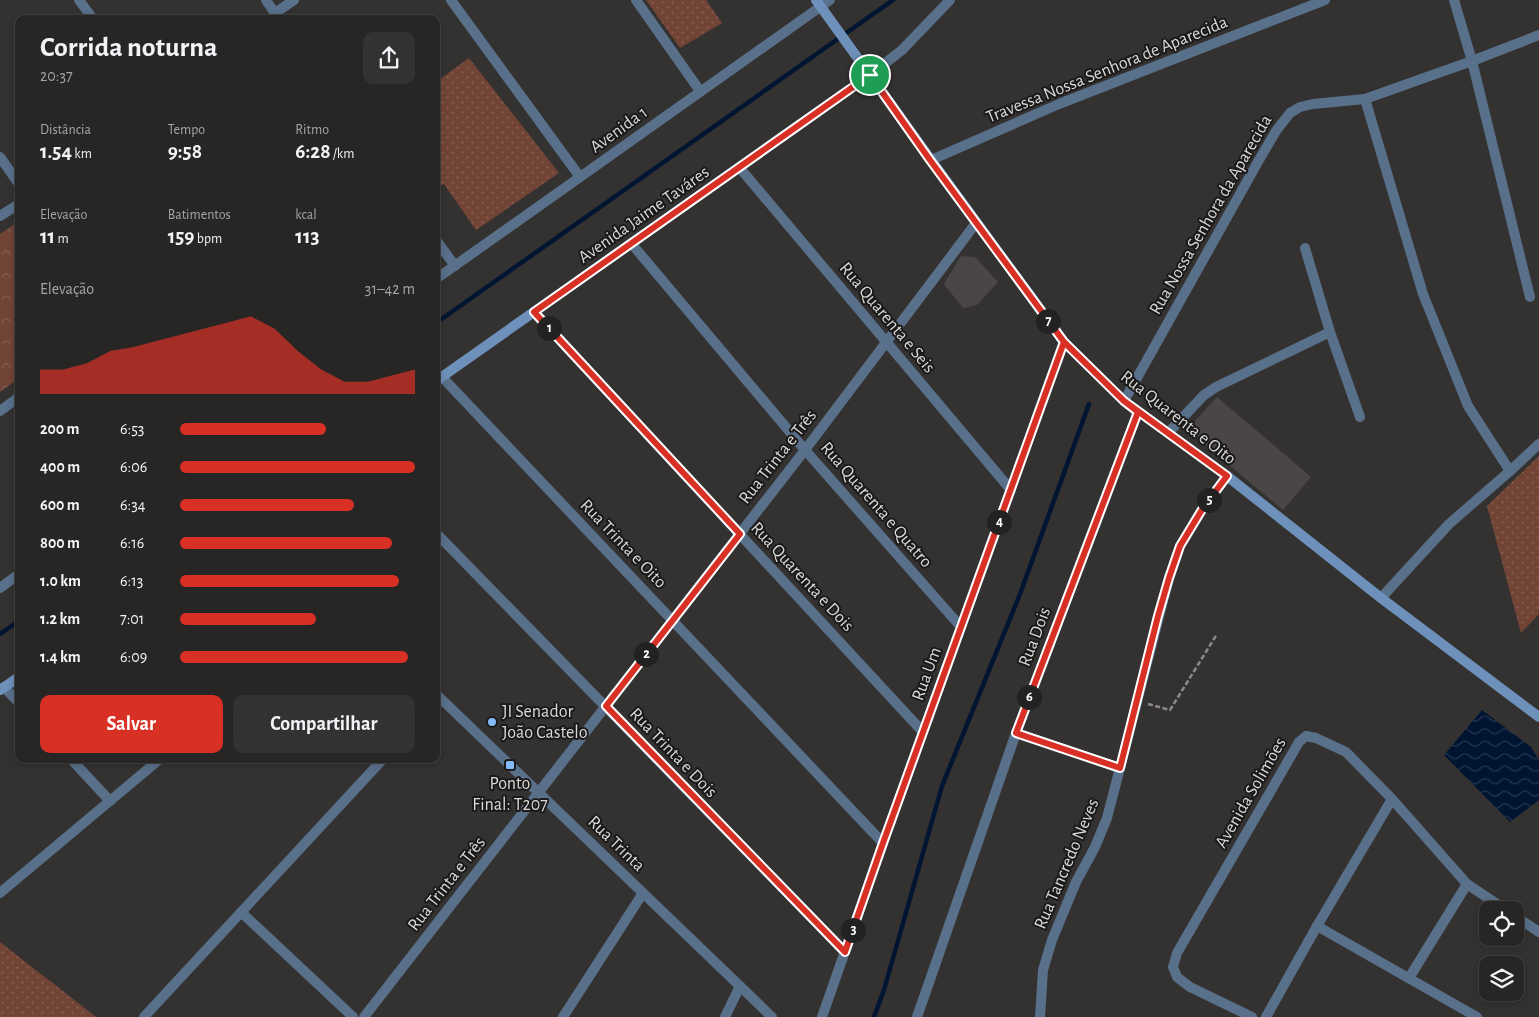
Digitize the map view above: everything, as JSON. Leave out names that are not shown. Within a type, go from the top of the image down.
[{"type":"main road","name":"Rua Quarenta e Oito","points":[[821,7],[930,160],[1064,342],[1124,401],[1227,476],[1381,598],[1539,718]]},
{"type":"main road","name":"Avenida Jaime Taváres","points":[[440,379],[870,75]]},
{"type":"main road","points":[[2,689],[15,680]]},
{"type":"street","points":[[79,0],[90,15]]},
{"type":"street","points":[[266,0],[276,15]]},
{"type":"street","points":[[278,15],[294,0]]},
{"type":"street","points":[[452,0],[580,177]]},
{"type":"street","points":[[636,0],[700,92]]},
{"type":"street","name":"Avenida 1","points":[[440,276],[830,0]]},
{"type":"street","points":[[870,75],[902,50],[950,0]]},
{"type":"street","name":"Travessa Nossa Senhora de Aparecida","points":[[930,160],[1059,104],[1325,0]]},
{"type":"street","points":[[1454,0],[1472,61],[1530,297]]},
{"type":"street","name":"Rua Nossa Senhora da Aparecida","points":[[1124,401],[1259,160],[1276,131],[1290,114],[1300,106],[1365,99],[1539,35]]},
{"type":"street","points":[[1365,99],[1422,294],[1468,406],[1510,471]]},
{"type":"street","points":[[0,157],[15,178]]},
{"type":"street","name":"Rua Quarenta e Seis","points":[[739,167],[1011,490]]},
{"type":"street","points":[[0,216],[15,207]]},
{"type":"street","name":"Rua Trinta e Três","points":[[364,1017],[805,450],[976,223]]},
{"type":"street","name":"Rua Quarenta e Quatro","points":[[631,243],[805,450],[961,627]]},
{"type":"street","points":[[440,245],[455,266]]},
{"type":"street","points":[[1305,248],[1330,332],[1360,417]]},
{"type":"street","name":"Rua Quarenta e Dois","points":[[534,312],[923,732]]},
{"type":"street","points":[[1168,432],[1199,400],[1216,387],[1330,332]]},
{"type":"street","name":"Rua Um","points":[[822,1017],[1064,342]]},
{"type":"street","name":"Rua Trinta e Oito","points":[[440,381],[672,620],[883,843]]},
{"type":"street","points":[[0,411],[15,401]]},
{"type":"street","name":"Rua Dois","points":[[917,1017],[1016,733],[1138,412]]},
{"type":"street","points":[[1381,598],[1449,524],[1539,444]]},
{"type":"street","name":"Rua Tancredo Neves","points":[[1040,1017],[1043,970],[1052,940],[1076,882],[1095,847],[1107,818],[1158,616],[1180,546],[1203,508],[1227,476]]},
{"type":"street","name":"Rua Trinta e Dois","points":[[440,537],[845,952]]},
{"type":"street","points":[[0,588],[15,577]]},
{"type":"street","points":[[2,689],[15,700]]},
{"type":"street","name":"Rua Trinta","points":[[440,701],[538,792],[772,1017]]},
{"type":"street","points":[[1016,733],[1120,768]]},
{"type":"street","name":"Avenida Solimões","points":[[1252,1017],[1190,987],[1177,977],[1173,967],[1178,953],[1299,742],[1306,736],[1316,738],[1346,752],[1392,799],[1467,884],[1492,901]]},
{"type":"street","points":[[75,763],[110,801]]},
{"type":"street","points":[[0,893],[155,763]]},
{"type":"street","points":[[144,1017],[379,763]]},
{"type":"street","points":[[1266,1017],[1392,799]]},
{"type":"street","points":[[1408,978],[1467,884]]},
{"type":"street","points":[[564,1017],[643,893]]},
{"type":"street","points":[[241,912],[353,1017]]},
{"type":"street","points":[[1524,922],[1539,932]]},
{"type":"street","points":[[1317,926],[1472,1016]]},
{"type":"street","points":[[726,1017],[740,986]]},
{"type":"path","points":[[1137,701],[1170,710],[1217,634]]},
{"type":"green space","points":[[646,0],[706,0],[722,23],[680,48]]},
{"type":"green space","points":[[469,58],[559,173],[476,230],[444,184],[440,186],[440,79]]},
{"type":"green space","points":[[15,224],[15,381],[0,392],[0,234]]},
{"type":"green space","points":[[1539,456],[1539,614],[1521,633],[1487,506]]},
{"type":"green space","points":[[0,942],[96,1017],[0,1017]]},
{"type":"water","points":[[1482,710],[1531,747],[1539,760],[1539,800],[1510,822],[1444,755]]},
{"type":"building","points":[[961,256],[975,257],[998,282],[977,305],[963,308],[944,284]]},
{"type":"building","points":[[1217,397],[1311,477],[1283,510],[1187,430]]},
{"type":"waterway","points":[[440,320],[893,0]]},
{"type":"waterway","points":[[874,1017],[884,990],[942,786],[1020,594],[1089,404]]},
{"type":"waterway","points":[[0,634],[15,624]]},
{"type":"place","name":"JI Senador João Castelo","points":[[492,722]]},
{"type":"place","name":"Ponto Final: T207","points":[[510,765]]},
{"type":"route","points":[[870,75],[534,312],[740,534],[606,706],[845,952],[1064,342],[1124,401],[1227,476],[1203,508],[1180,546],[1158,616],[1120,768],[1016,733],[1138,412],[1124,401],[1094,372],[1064,342],[870,75]]}]
